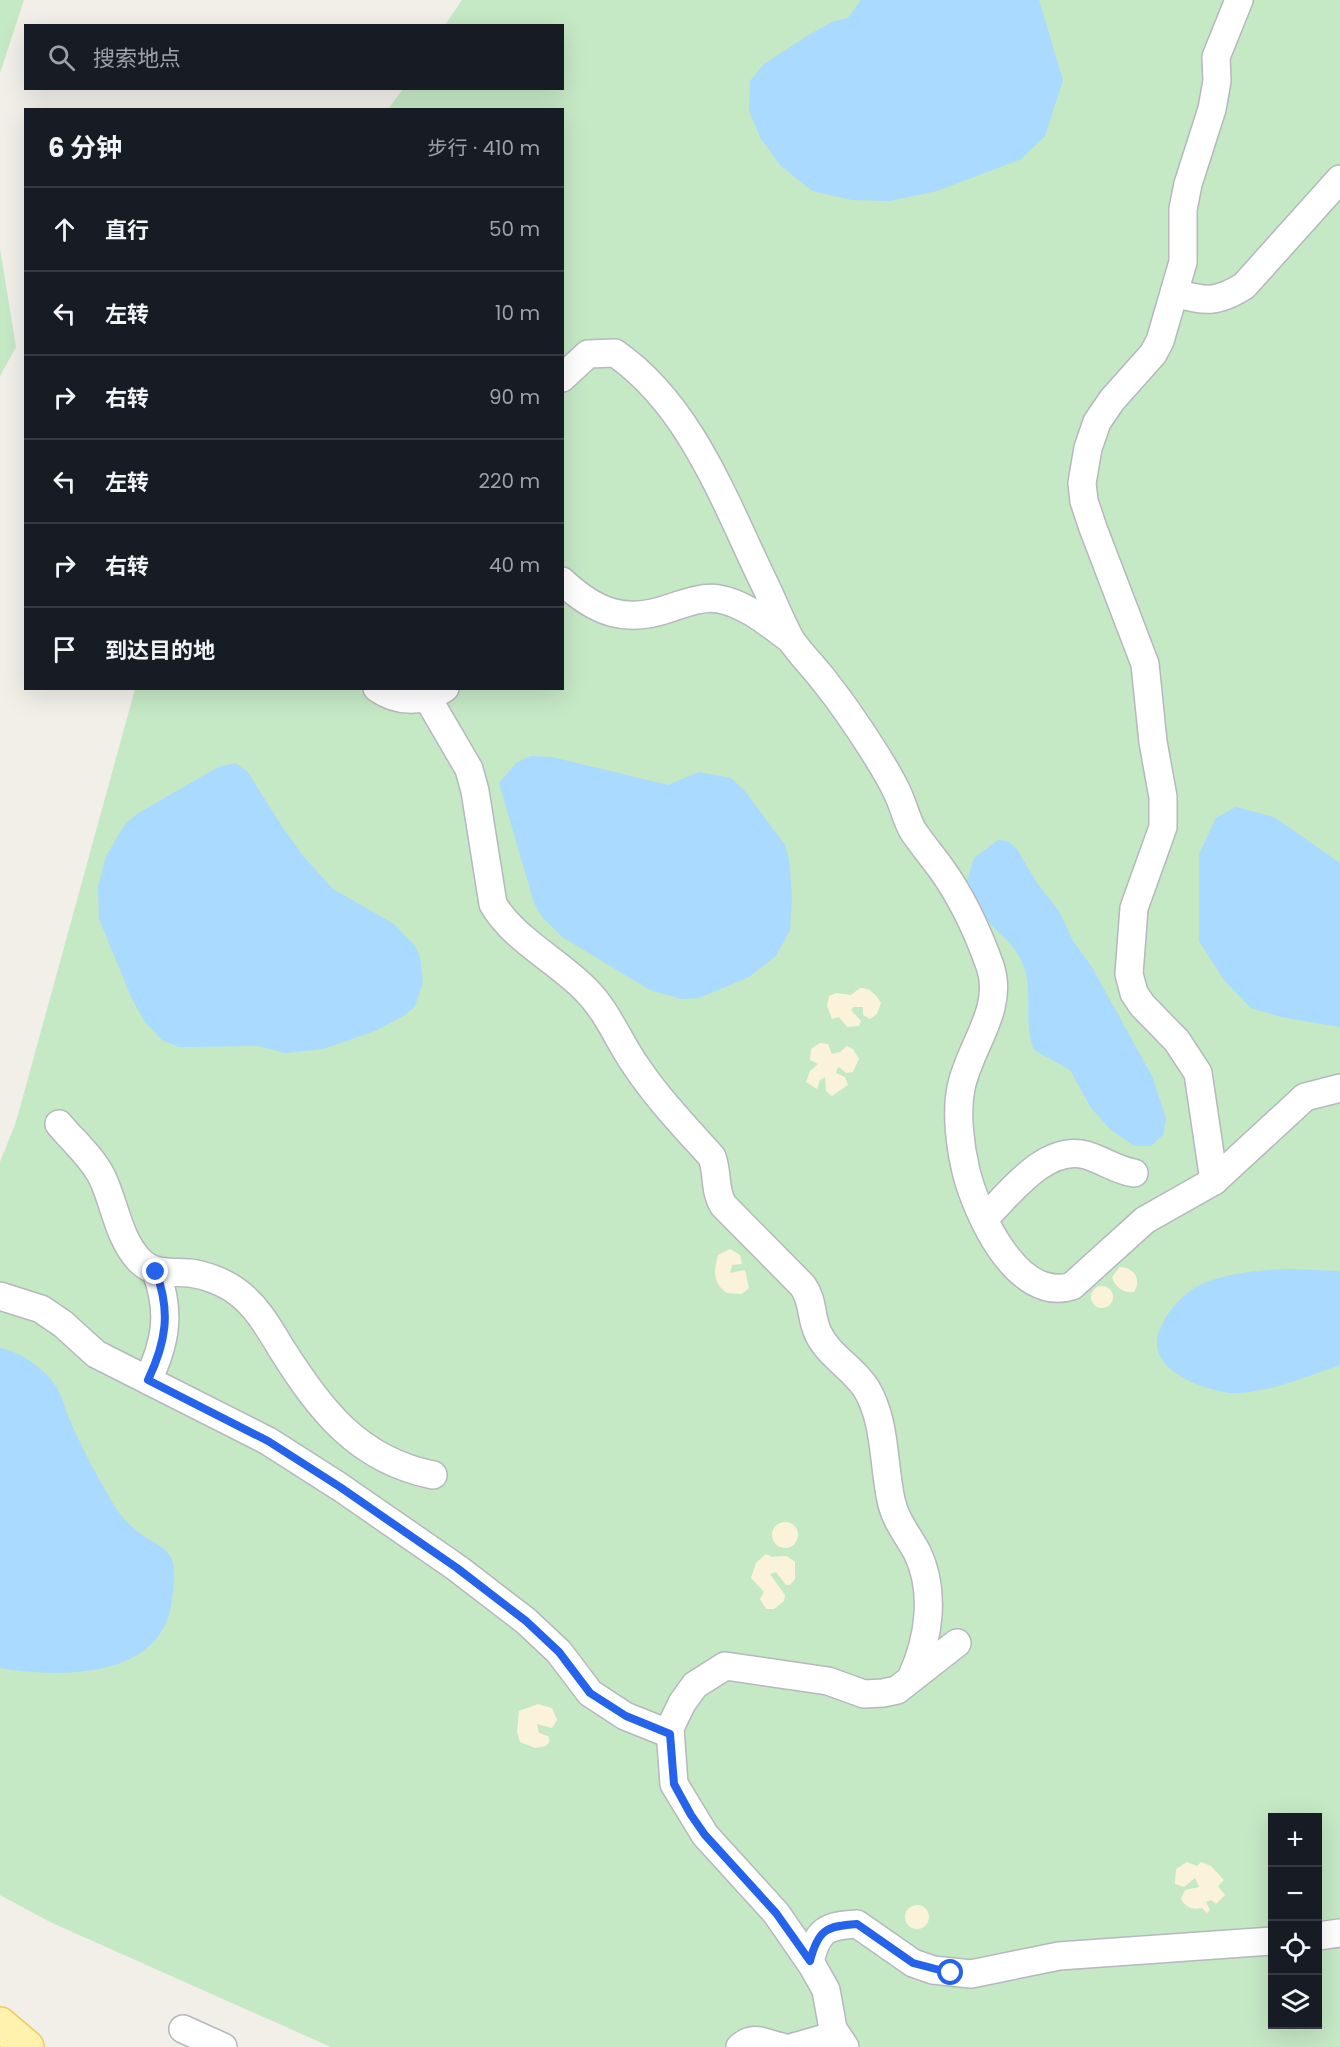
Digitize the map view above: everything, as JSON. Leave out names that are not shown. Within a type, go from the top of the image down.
[{"type":"main road","points":[[0,2024],[27,2047]]},
{"type":"street","points":[[1214,1180],[1198,1073],[1177,1041],[1142,1005],[1134,993],[1129,974],[1134,908],[1163,827],[1163,797],[1153,742],[1145,664],[1093,528],[1084,501],[1082,483],[1088,448],[1097,422],[1112,400],[1153,354],[1160,341],[1183,262],[1183,209],[1188,184],[1212,109],[1217,81],[1216,57],[1239,0]]},
{"type":"street","points":[[1174,293],[1213,300],[1226,297],[1244,286],[1340,179]]},
{"type":"street","points":[[564,376],[588,354],[615,354],[662,396],[689,435],[713,478],[791,640],[828,684],[870,746],[896,790],[911,827],[959,897],[991,968],[995,990],[990,1013],[961,1088],[961,1143],[966,1173],[999,1246],[1022,1274],[1036,1284],[1062,1289],[1072,1286],[1145,1220],[1214,1180],[1305,1098],[1340,1088]]},
{"type":"street","points":[[564,583],[575,592],[605,609],[620,615],[638,618],[683,603],[719,599],[743,607],[791,640]]},
{"type":"street","points":[[380,690],[392,697],[411,701],[436,693],[469,769],[475,791],[493,904],[502,921],[544,953],[594,1000],[646,1080],[712,1157],[717,1173],[718,1196],[723,1205],[803,1286],[811,1297],[813,1318],[818,1334],[865,1388],[876,1410],[896,1519],[920,1559],[929,1601],[924,1639],[912,1676]]},
{"type":"street","points":[[59,1124],[101,1176],[128,1245],[140,1261],[156,1272],[189,1273],[212,1279],[236,1291],[261,1317],[298,1374],[332,1420],[348,1435],[386,1461],[433,1475]]},
{"type":"street","points":[[985,1218],[1031,1173],[1058,1158],[1084,1154],[1122,1171],[1134,1173]]},
{"type":"street","points":[[148,1380],[159,1357],[165,1330],[166,1308],[156,1272]]},
{"type":"street","points":[[0,1296],[41,1309],[96,1354],[268,1441],[340,1487],[457,1568],[526,1621],[559,1652],[590,1693],[626,1716],[670,1734]]},
{"type":"street","points":[[794,2047],[840,2041],[826,1990],[810,1961],[776,1913],[705,1835],[691,1815],[674,1784],[670,1728],[682,1703],[695,1685],[725,1666],[828,1681],[864,1694],[897,1690],[957,1643]]},
{"type":"street","points":[[810,1961],[817,1939],[821,1934],[830,1928],[857,1924],[913,1963],[933,1970],[971,1974],[1059,1956],[1268,1941]]},
{"type":"street","points":[[1322,1935],[1340,1933]]},
{"type":"street","points":[[183,2029],[224,2047]]},
{"type":"street","points":[[740,2047],[749,2040],[757,2039],[782,2047]]},
{"type":"green space","points":[[0,0],[24,0],[0,73]]},
{"type":"green space","points":[[462,0],[1340,0],[1340,2047],[331,2047],[50,1922],[0,1895],[0,1162],[16,1122],[135,690],[564,690],[564,108],[389,108],[402,90],[564,90],[564,24],[446,24]]},
{"type":"green space","points":[[0,249],[16,347],[0,376]]},
{"type":"sand","points":[[860,988],[870,990],[881,1003],[877,1014],[870,1019],[863,1015],[863,1007],[853,1007],[851,1010],[861,1021],[859,1026],[847,1027],[839,1017],[832,1019],[827,1006],[829,996],[836,993],[851,995]]},
{"type":"sand","points":[[820,1043],[828,1044],[832,1054],[840,1052],[847,1046],[853,1049],[859,1059],[853,1072],[846,1073],[839,1067],[837,1069],[836,1073],[845,1077],[848,1085],[832,1096],[826,1091],[825,1077],[820,1080],[817,1089],[806,1082],[810,1071],[818,1064],[810,1060],[811,1049]]},
{"type":"sand","points":[[730,1249],[740,1255],[742,1264],[732,1265],[730,1273],[745,1270],[749,1288],[742,1294],[727,1293],[719,1285],[715,1276],[718,1255]]},
{"type":"sand","points":[[1120,1267],[1135,1275],[1137,1283],[1134,1292],[1123,1291],[1113,1281],[1112,1277]]},
{"type":"sand","points":[[1098,1286],[1106,1286],[1113,1293],[1113,1301],[1106,1308],[1098,1308],[1091,1301],[1091,1293]]},
{"type":"sand","points":[[785,1522],[794,1526],[798,1535],[794,1544],[785,1548],[776,1544],[772,1535],[776,1526]]},
{"type":"sand","points":[[766,1554],[772,1557],[787,1556],[795,1562],[795,1579],[790,1585],[786,1585],[776,1572],[770,1574],[785,1595],[784,1601],[774,1609],[766,1609],[760,1599],[764,1592],[751,1578],[756,1563]]},
{"type":"sand","points":[[538,1704],[552,1708],[557,1720],[552,1728],[537,1724],[539,1733],[548,1736],[550,1741],[546,1746],[535,1748],[520,1742],[517,1732],[519,1711]]},
{"type":"sand","points":[[1187,1862],[1197,1866],[1201,1862],[1211,1866],[1224,1880],[1218,1886],[1225,1895],[1216,1904],[1211,1900],[1206,1902],[1210,1910],[1207,1913],[1202,1908],[1187,1906],[1181,1899],[1185,1890],[1199,1887],[1195,1878],[1184,1887],[1175,1884],[1176,1869]]},
{"type":"sand","points":[[917,1905],[926,1908],[929,1917],[926,1926],[917,1929],[908,1926],[905,1917],[908,1908]]},
{"type":"water","points":[[861,0],[1039,0],[1063,80],[1045,136],[1021,159],[937,191],[890,201],[852,200],[812,191],[780,165],[761,139],[749,111],[750,81],[764,64],[810,34],[832,22],[848,18]]},
{"type":"water","points":[[531,756],[552,757],[668,785],[699,772],[731,778],[744,790],[785,845],[789,859],[792,897],[790,930],[776,956],[749,977],[699,998],[681,999],[650,990],[562,937],[542,917],[534,903],[499,783],[517,762]]},
{"type":"water","points":[[235,763],[247,771],[304,857],[333,889],[394,924],[415,946],[420,956],[423,982],[415,1006],[405,1015],[375,1031],[323,1049],[285,1053],[258,1046],[179,1047],[162,1040],[145,1022],[132,999],[99,919],[98,887],[106,856],[125,824],[137,814],[218,767]]},
{"type":"water","points":[[1236,807],[1274,817],[1340,863],[1340,1027],[1281,1017],[1251,1008],[1224,980],[1199,941],[1199,854],[1216,818]]},
{"type":"water","points":[[998,840],[1008,841],[1017,849],[1037,883],[1059,911],[1073,941],[1092,967],[1153,1078],[1166,1119],[1163,1135],[1151,1146],[1134,1146],[1110,1129],[1091,1108],[1070,1070],[1034,1050],[1029,1029],[1028,988],[1024,967],[1015,950],[981,913],[966,884],[974,858]]},
{"type":"water","points":[[1264,1270],[1340,1271],[1340,1365],[1277,1386],[1239,1393],[1201,1386],[1187,1380],[1165,1363],[1159,1353],[1157,1341],[1160,1328],[1185,1295],[1221,1277]]},
{"type":"water","points":[[0,1348],[29,1360],[53,1382],[85,1453],[116,1509],[133,1528],[163,1548],[171,1557],[174,1581],[165,1626],[150,1645],[130,1659],[105,1668],[78,1672],[51,1673],[0,1668]]},
{"type":"route","points":[[156,1272],[166,1308],[165,1330],[159,1357],[148,1380],[268,1441],[340,1487],[457,1568],[526,1621],[559,1652],[590,1693],[626,1716],[670,1734],[674,1784],[691,1815],[705,1835],[776,1913],[810,1961],[817,1939],[821,1934],[830,1928],[857,1924],[913,1963],[951,1973]]}]
